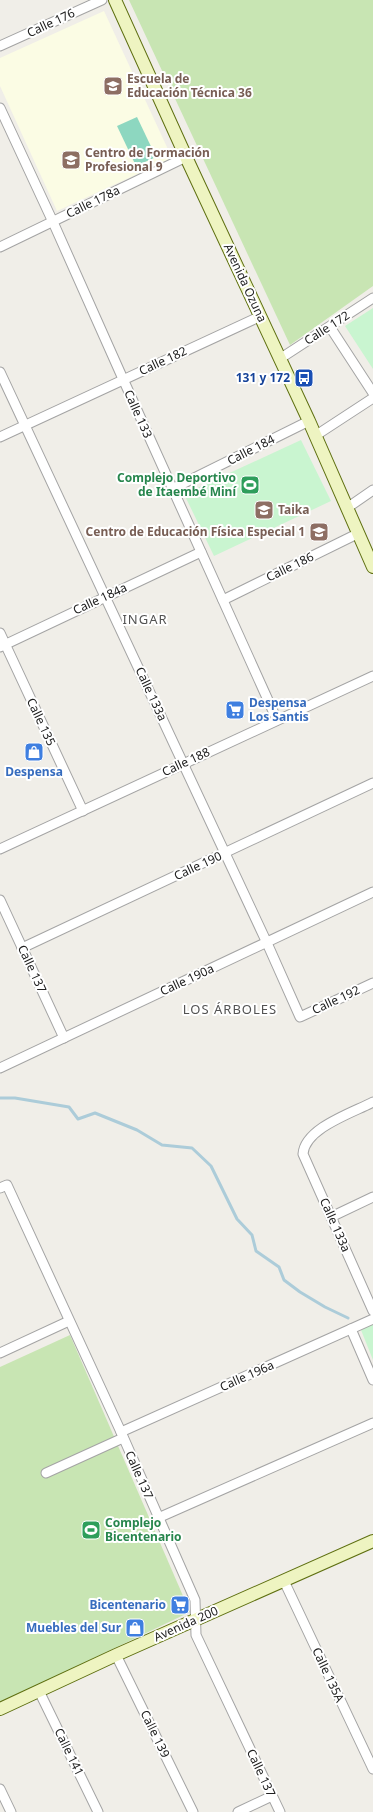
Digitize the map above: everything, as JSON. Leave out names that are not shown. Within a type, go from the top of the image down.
[{"type":"main road","name":"Avenida Ozuna","points":[[115,0],[186,157],[281,358],[373,568]]},
{"type":"main road","name":"Avenida 200","points":[[0,1709],[116,1655],[373,1541]]},
{"type":"street","name":"Calle 176","points":[[0,46],[102,0]]},
{"type":"street","name":"Calle 133","points":[[0,108],[278,720]]},
{"type":"street","name":"Calle 178a","points":[[0,246],[53,222],[186,157]]},
{"type":"street","name":"Calle 172","points":[[281,358],[373,298]]},
{"type":"street","name":"Calle 182","points":[[0,437],[122,379],[261,316]]},
{"type":"street","points":[[330,327],[373,393]]},
{"type":"street","name":"Calle 133a","points":[[0,372],[267,943],[300,1017]]},
{"type":"street","points":[[315,436],[373,398]]},
{"type":"street","name":"Calle 184","points":[[172,489],[309,421]]},
{"type":"street","points":[[347,508],[373,490]]},
{"type":"street","name":"Calle 186","points":[[223,600],[357,534]]},
{"type":"street","name":"Calle 184a","points":[[3,645],[201,552]]},
{"type":"street","name":"Calle 135","points":[[0,633],[3,645],[83,811]]},
{"type":"street","name":"Calle 188","points":[[0,849],[373,676]]},
{"type":"street","name":"Calle 190","points":[[22,948],[373,783]]},
{"type":"street","name":"Calle 190a","points":[[0,1068],[373,892]]},
{"type":"street","name":"Calle 137","points":[[0,900],[64,1038]]},
{"type":"street","name":"Calle 192","points":[[300,1017],[373,984]]},
{"type":"street","name":"Calle 133a","points":[[373,1102],[322,1128],[309,1138],[303,1146],[302,1154],[373,1311]]},
{"type":"street","name":"Calle 137","points":[[4,1186],[122,1435],[195,1600],[196,1635],[280,1812]]},
{"type":"street","points":[[331,1217],[373,1198]]},
{"type":"street","name":"Calle 196a","points":[[46,1472],[122,1435],[373,1319]]},
{"type":"street","points":[[0,1353],[69,1321]]},
{"type":"street","points":[[351,1330],[373,1380]]},
{"type":"street","points":[[158,1518],[373,1424]]},
{"type":"street","name":"Calle 135A","points":[[284,1581],[373,1769]]},
{"type":"street","name":"Calle 139","points":[[116,1655],[193,1812]]},
{"type":"street","name":"Calle 141","points":[[39,1691],[98,1812]]},
{"type":"street","points":[[0,1789],[11,1812]]},
{"type":"street","points":[[238,1812],[272,1796]]},
{"type":"shaded area","points":[[104,11],[172,158],[57,211],[0,86],[0,58]]},
{"type":"green space","points":[[129,0],[373,0],[373,286],[290,345]]},
{"type":"green space","points":[[137,117],[156,157],[136,166],[117,126]]},
{"type":"green space","points":[[373,308],[373,369],[345,326]]},
{"type":"green space","points":[[301,440],[331,501],[214,556],[184,494]]},
{"type":"green space","points":[[373,1324],[373,1360],[361,1330]]},
{"type":"green space","points":[[70,1335],[190,1612],[0,1703],[0,1367]]},
{"type":"waterway","points":[[0,1098],[15,1098],[69,1107],[78,1119],[95,1113],[137,1130],[162,1145],[192,1148],[211,1166],[237,1219],[252,1235],[256,1251],[279,1267],[284,1280],[300,1292],[325,1307],[348,1318]]},
{"type":"place","name":"Escuela de Educación Técnica 36","points":[[113,86]]},
{"type":"place","name":"Centro de Formación Profesional 9","points":[[71,160]]},
{"type":"place","name":"131 y 172","points":[[304,378]]},
{"type":"place","name":"Complejo Deportivo de Itaembé Miní","points":[[250,485]]},
{"type":"place","name":"Taika","points":[[264,510]]},
{"type":"place","name":"Centro de Educación Física Especial 1","points":[[319,532]]},
{"type":"place","name":"Despensa Los Santis","points":[[235,710]]},
{"type":"place","name":"Despensa","points":[[34,752]]},
{"type":"place","name":"Complejo Bicentenario","points":[[91,1530]]},
{"type":"place","name":"Bicentenario","points":[[180,1605]]},
{"type":"place","name":"Muebles del Sur","points":[[135,1628]]},
{"type":"district","name":"INGAR","points":[[145,619]]},
{"type":"district","name":"LOS ÁRBOLES","points":[[230,1009]]}]
